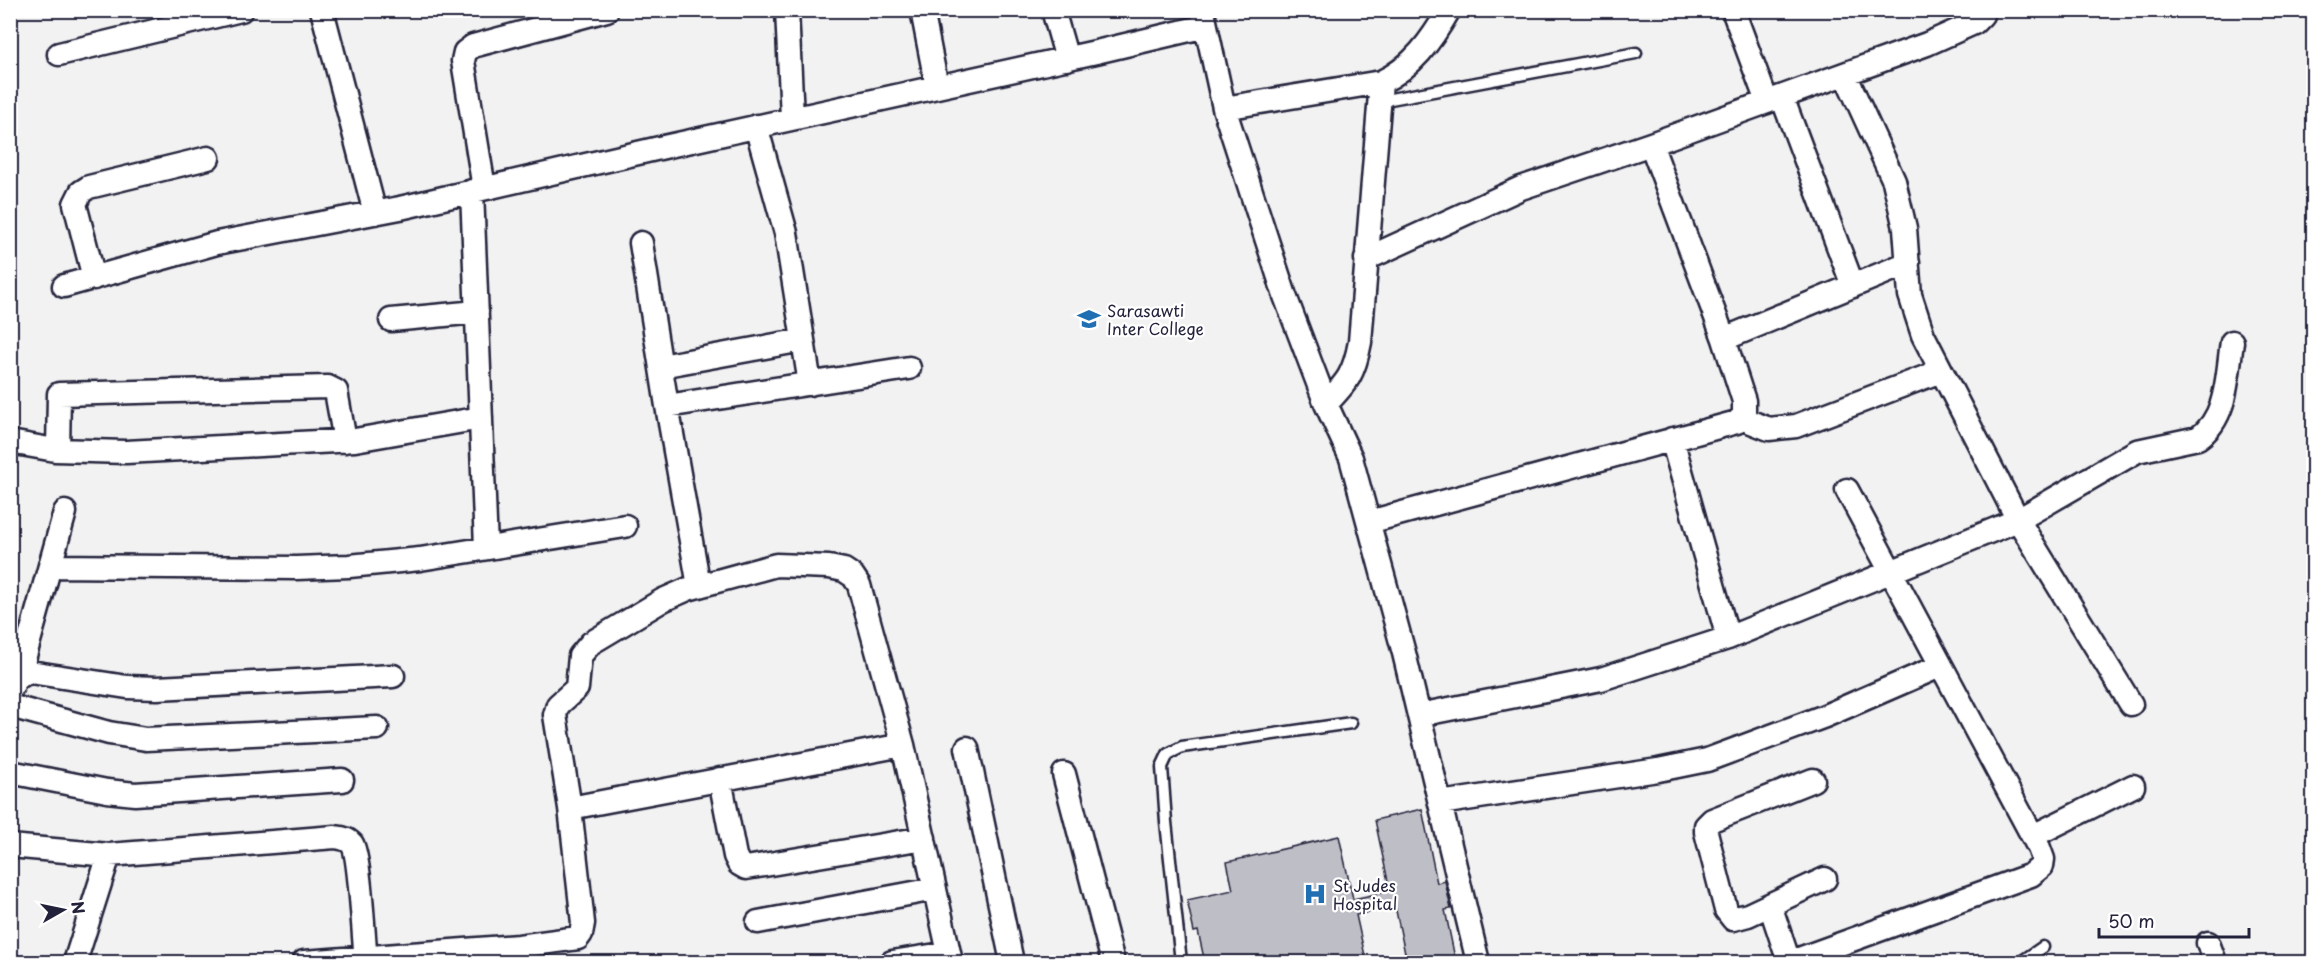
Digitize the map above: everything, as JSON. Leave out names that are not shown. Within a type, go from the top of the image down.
[{"type":"street","points":[[59,54],[241,10]]},
{"type":"street","points":[[322,10],[375,213]]},
{"type":"street","points":[[486,548],[477,312],[478,190],[463,62],[465,52],[473,46],[607,10]]},
{"type":"street","points":[[787,10],[792,118]]},
{"type":"street","points":[[922,10],[937,87]]},
{"type":"street","points":[[1053,10],[1067,59]]},
{"type":"street","points":[[1733,10],[1774,100],[1852,286]]},
{"type":"street","points":[[1366,260],[1521,188],[1651,144],[1927,44],[1974,23],[1982,15],[1983,10]]},
{"type":"street","points":[[1224,108],[1380,91],[1414,60],[1445,14]]},
{"type":"street","points":[[64,286],[217,243],[375,213],[756,126],[1067,59],[1204,18],[1224,108],[1285,296],[1326,404],[1352,458],[1419,715],[1478,963]]},
{"type":"street","points":[[1845,74],[1894,181],[1905,228],[1910,295],[1914,312],[1941,371],[2018,520],[2131,704]]},
{"type":"street","points":[[1326,404],[1347,381],[1356,365],[1360,342],[1380,91]]},
{"type":"street","points":[[756,126],[786,233],[810,384]]},
{"type":"street","points":[[1369,522],[1737,422],[1741,418],[1746,409],[1724,339],[1651,144]]},
{"type":"street","points":[[94,278],[75,204],[81,192],[89,187],[207,158]]},
{"type":"street","points":[[641,243],[699,586]]},
{"type":"street","points":[[1724,339],[1908,263]]},
{"type":"street","points":[[391,320],[477,312]]},
{"type":"street","points":[[661,366],[803,340]]},
{"type":"street","points":[[1419,715],[1601,679],[1651,665],[1728,638],[2018,520],[2137,451],[2186,442],[2203,434],[2220,411],[2232,342]]},
{"type":"street","points":[[667,406],[909,368]]},
{"type":"street","points":[[1741,418],[1770,429],[1796,426],[1941,371]]},
{"type":"street","points":[[58,450],[59,394],[328,387],[336,392],[345,441]]},
{"type":"street","points":[[10,442],[58,450],[126,452],[345,441],[387,436],[481,418]]},
{"type":"street","points":[[1672,439],[1728,638]]},
{"type":"street","points":[[1770,905],[1786,952],[1789,957],[1799,959],[2031,875],[2042,867],[2043,859],[2033,836],[1847,490]]},
{"type":"street","points":[[15,684],[65,512]]},
{"type":"street","points":[[50,566],[296,568],[401,561],[625,526]]},
{"type":"street","points":[[304,963],[365,961],[578,938],[583,923],[570,808],[555,715],[558,705],[577,688],[582,652],[591,643],[663,600],[699,586],[784,566],[828,567],[844,570],[853,576],[859,585],[903,745],[950,958],[892,963]]},
{"type":"street","points":[[1440,803],[1658,770],[1707,760],[1825,716],[1940,666]]},
{"type":"street","points":[[15,684],[30,672],[127,687],[157,688],[393,676]]},
{"type":"street","points":[[10,706],[109,733],[146,739],[377,728]]},
{"type":"street","points":[[570,808],[903,745]]},
{"type":"street","points":[[967,748],[1012,963]]},
{"type":"street","points":[[10,772],[107,791],[135,794],[342,780]]},
{"type":"street","points":[[1065,774],[1113,963]]},
{"type":"street","points":[[720,780],[735,856],[739,864],[746,868],[924,838]]},
{"type":"street","points":[[1813,780],[1712,820],[1706,826],[1726,910],[1733,919],[1741,918],[1825,879]]},
{"type":"street","points":[[2033,836],[2133,786]]},
{"type":"street","points":[[10,846],[109,855],[345,838],[352,844],[357,863],[365,961]]},
{"type":"street","points":[[75,963],[109,855]]},
{"type":"street","points":[[758,922],[935,889]]},
{"type":"lane","points":[[1380,91],[1636,53]]},
{"type":"lane","points":[[1181,963],[1162,767],[1168,754],[1182,747],[1351,723]]},
{"type":"lane","points":[[2021,963],[2043,947]]},
{"type":"building","points":[[1422,809],[1437,883],[1445,881],[1451,909],[1445,910],[1456,963],[1407,963],[1395,906],[1356,915],[1366,960],[1357,963],[1205,963],[1198,931],[1194,932],[1187,900],[1233,890],[1227,862],[1339,836],[1353,899],[1390,891],[1375,820]]},
{"type":"place","name":"Sarasawti Inter College","points":[[1089,319]]},
{"type":"place","name":"St Judes Hospital","points":[[1315,894]]}]
